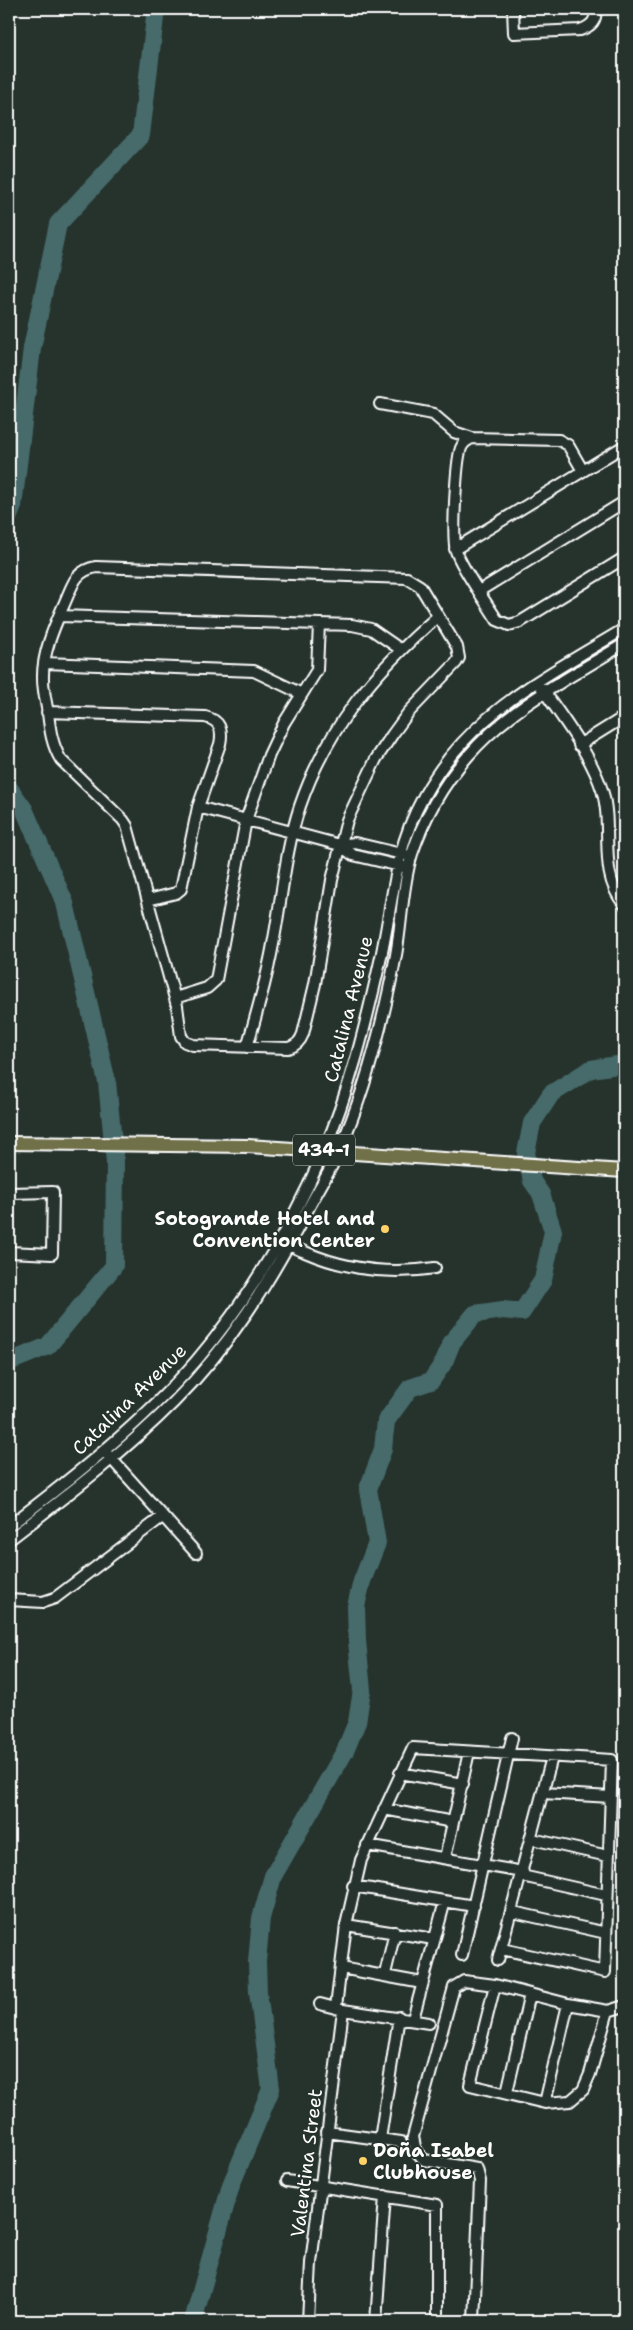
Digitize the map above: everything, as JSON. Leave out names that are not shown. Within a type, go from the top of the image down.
[{"type":"main road","name":"434-1","points":[[9,1143],[248,1146],[624,1171]]},
{"type":"street","points":[[513,9],[514,33],[580,30],[589,27],[596,18],[596,9]]},
{"type":"street","points":[[380,404],[433,414],[454,432],[472,438],[559,440],[568,445],[583,471]]},
{"type":"street","points":[[472,438],[463,444],[459,457],[455,548],[479,591],[497,620],[502,624],[515,625],[624,558]]},
{"type":"street","points":[[455,548],[624,446]]},
{"type":"street","points":[[479,591],[624,502]]},
{"type":"street","points":[[96,567],[401,577],[417,582],[457,647],[458,658],[456,663],[408,713],[376,759],[355,802],[340,845],[332,880],[315,984],[301,1040],[297,1044],[288,1048],[193,1044],[185,1042],[181,1036],[175,998],[127,826],[60,760],[51,740],[43,677],[50,639],[59,616],[76,577],[84,569],[96,567]]},
{"type":"street","points":[[59,616],[364,627],[400,649]]},
{"type":"street","points":[[247,1046],[266,979],[292,832],[310,782],[334,734],[364,690],[400,649],[438,616]]},
{"type":"street","points":[[175,998],[207,988],[216,980],[246,820],[269,755],[317,670],[319,624]]},
{"type":"street","name":"Catalina Avenue","points":[[9,1526],[104,1451],[166,1393],[196,1360],[240,1303],[283,1235],[324,1150],[356,1063],[382,953],[400,854],[409,827],[440,770],[481,724],[503,706],[537,682],[624,629]]},
{"type":"street","name":"Catalina Avenue","points":[[9,1540],[112,1460],[176,1401],[229,1339],[250,1310],[289,1245],[339,1151],[378,1036],[396,954],[412,856],[434,802],[468,755],[510,717],[624,644]]},
{"type":"street","points":[[45,664],[254,671],[302,694]]},
{"type":"street","points":[[537,682],[579,745],[591,765],[602,790],[608,822],[608,872],[618,897],[624,904]]},
{"type":"street","points":[[47,712],[205,717],[214,720],[220,725],[222,737],[198,807],[181,889],[176,893],[148,900]]},
{"type":"street","points":[[579,745],[623,720]]},
{"type":"street","points":[[198,807],[340,845],[353,855],[409,869]]},
{"type":"street","points":[[340,845],[355,843],[412,856]]},
{"type":"street","points":[[9,1193],[53,1192],[52,1254],[9,1252]]},
{"type":"street","points":[[283,1235],[289,1245],[336,1263],[366,1270],[412,1272],[435,1268]]},
{"type":"street","points":[[104,1451],[196,1553]]},
{"type":"street","points":[[9,1600],[43,1602],[56,1598],[162,1517]]},
{"type":"street","points":[[462,1955],[512,1738]]},
{"type":"street","name":"Valentina Street","points":[[308,2321],[311,2263],[327,2132],[341,1968],[346,1925],[354,1886],[367,1846],[413,1748],[470,1752]]},
{"type":"street","points":[[445,1858],[470,1752],[612,1760],[604,1972],[502,1949]]},
{"type":"street","points":[[498,1960],[532,1839],[552,1757]]},
{"type":"street","points":[[400,1773],[463,1784]]},
{"type":"street","points":[[544,1793],[611,1797]]},
{"type":"street","points":[[384,1809],[453,1822]]},
{"type":"street","points":[[532,1839],[608,1856]]},
{"type":"street","points":[[367,1846],[484,1864],[606,1895]]},
{"type":"street","points":[[354,1886],[474,1906]]},
{"type":"street","points":[[413,2019],[445,1901]]},
{"type":"street","points":[[512,1912],[606,1933]]},
{"type":"street","points":[[346,1925],[434,1939]]},
{"type":"street","points":[[385,1974],[395,1932]]},
{"type":"street","points":[[341,1968],[385,1974],[422,1982]]},
{"type":"street","points":[[474,2321],[480,2181],[477,2169],[424,2160],[416,2151],[413,2137],[454,1987],[464,1981],[495,1985],[568,2004],[608,2011],[624,2006]]},
{"type":"street","points":[[495,1985],[470,2085],[507,2092],[544,2103],[570,2101],[583,2090],[590,2074],[608,2011]]},
{"type":"street","points":[[507,2092],[530,1994]]},
{"type":"street","points":[[320,2004],[429,2023]]},
{"type":"street","points":[[544,2103],[568,2004]]},
{"type":"street","points":[[380,2139],[398,2017]]},
{"type":"street","points":[[327,2132],[400,2142]]},
{"type":"street","points":[[287,2180],[437,2205],[437,2321]]},
{"type":"street","points":[[376,2321],[385,2196]]},
{"type":"waterway","points":[[9,516],[13,506],[32,348],[58,224],[141,135],[156,9]]},
{"type":"waterway","points":[[9,788],[24,809],[65,903],[107,1082],[115,1162],[114,1266],[48,1346],[9,1362]]},
{"type":"waterway","points":[[193,2321],[231,2185],[271,2089],[258,1992],[257,1962],[261,1918],[273,1876],[345,1751],[357,1722],[362,1690],[356,1606],[362,1581],[377,1543],[368,1489],[383,1449],[386,1421],[410,1388],[431,1381],[444,1362],[452,1342],[475,1314],[503,1310],[522,1312],[543,1280],[553,1231],[541,1194],[532,1181],[526,1153],[532,1123],[551,1094],[591,1069],[624,1064]]},
{"type":"place","name":"Sotogrande Hotel and Convention Center","points":[[385,1229]]},
{"type":"place","name":"Doña Isabel Clubhouse","points":[[363,2161]]}]
